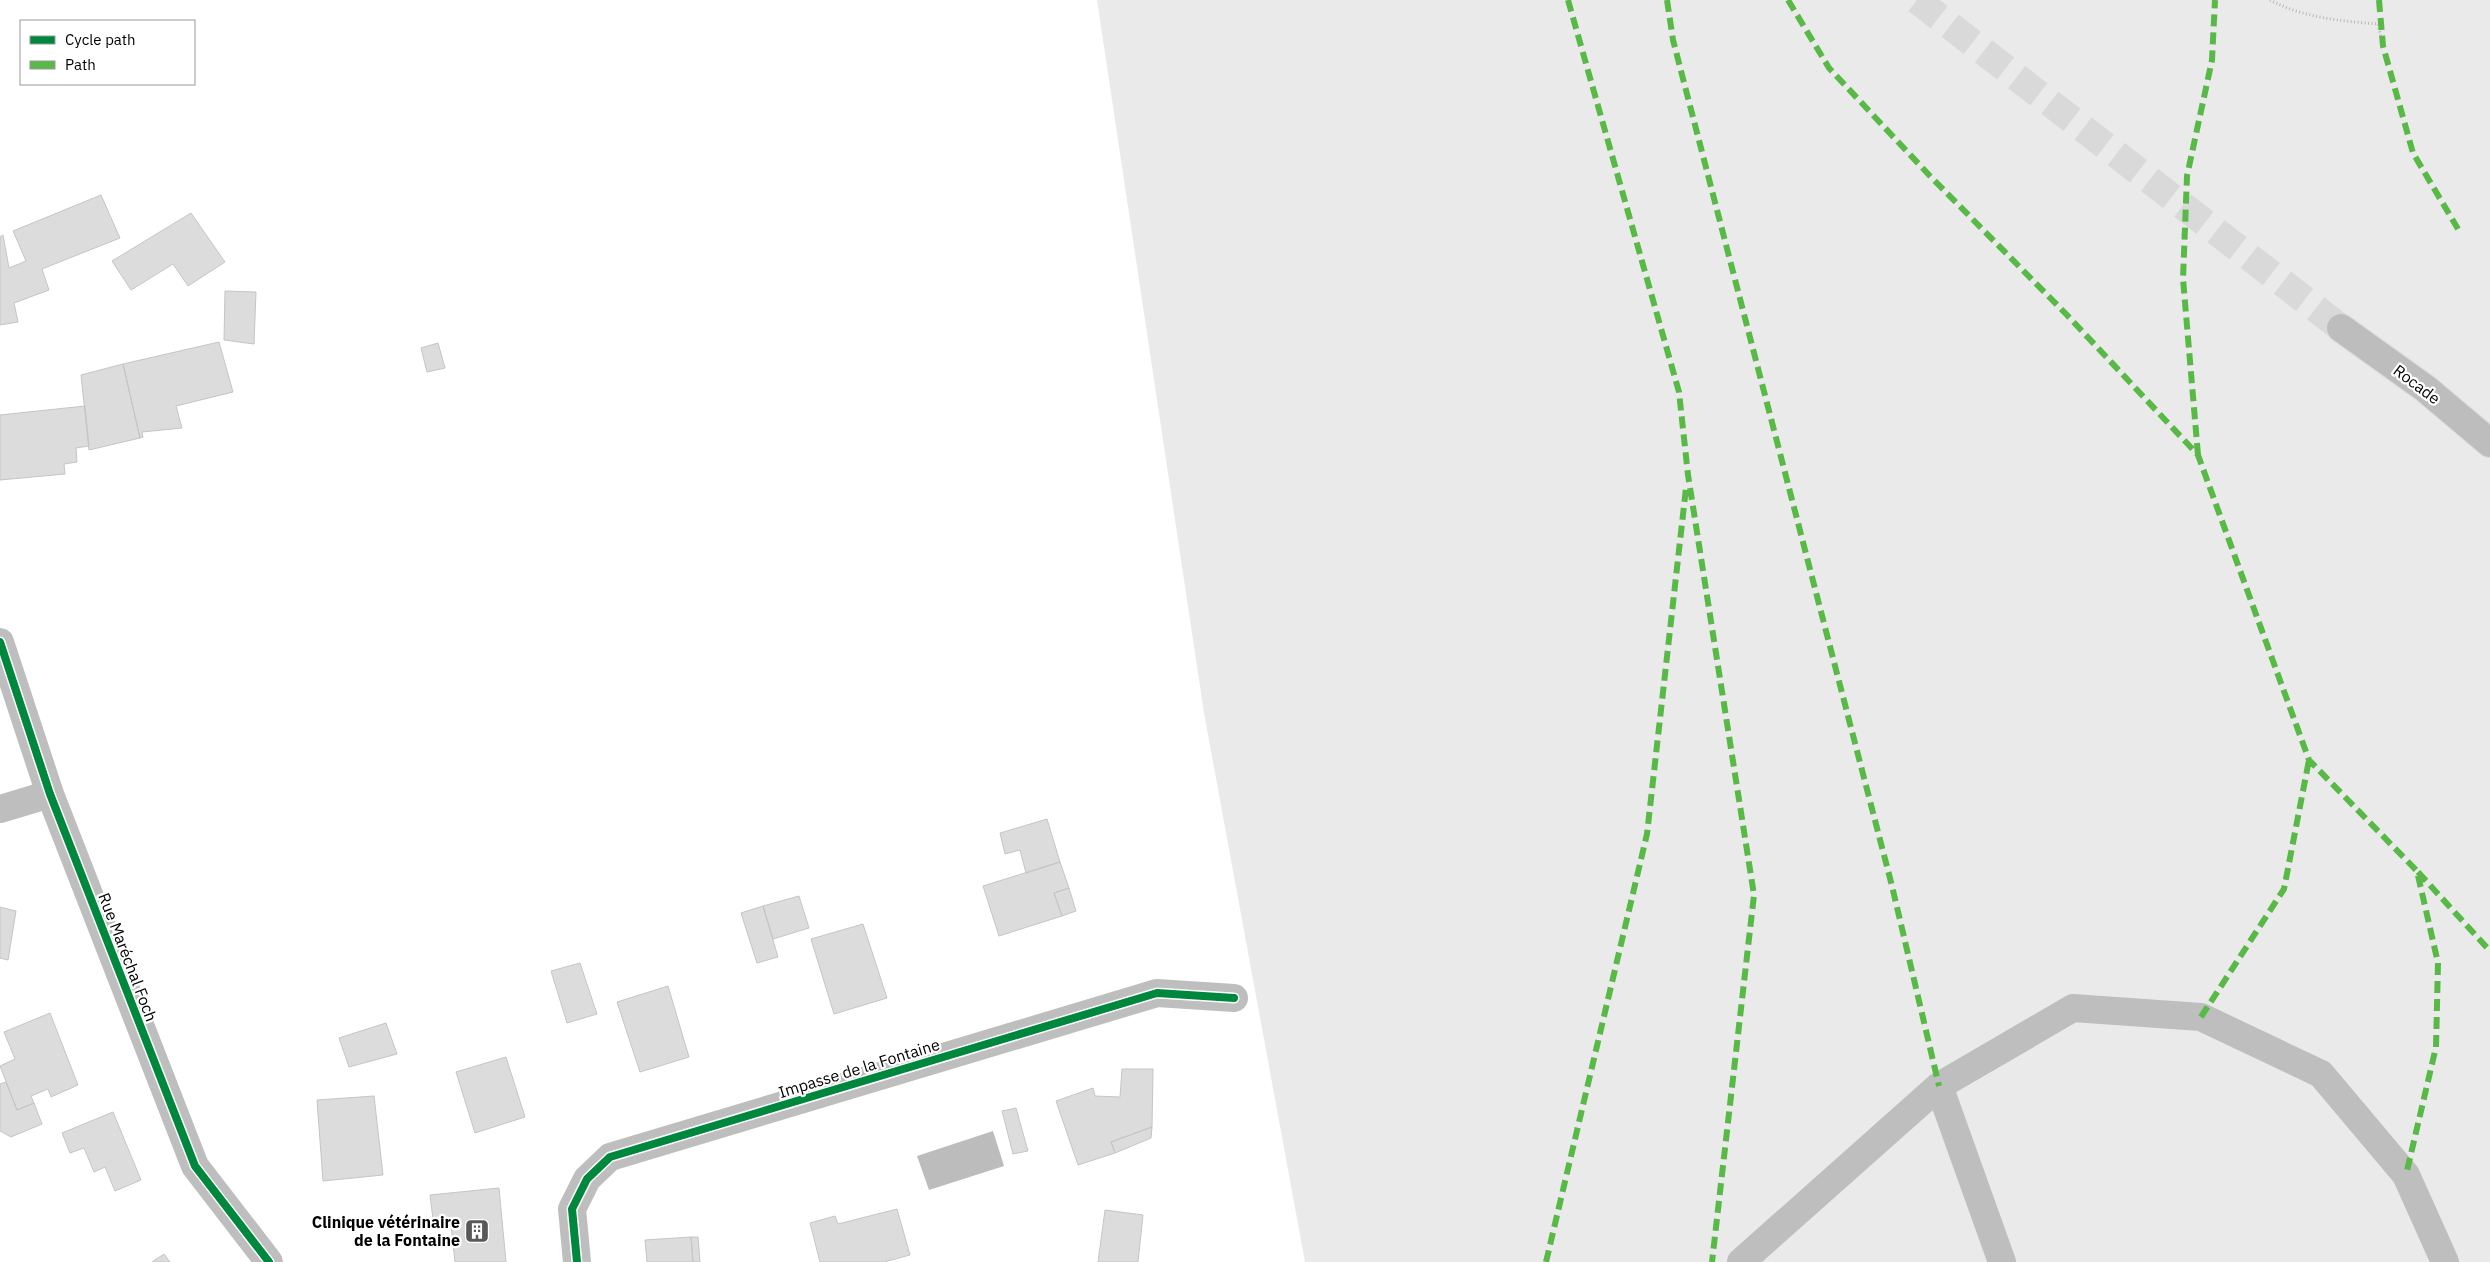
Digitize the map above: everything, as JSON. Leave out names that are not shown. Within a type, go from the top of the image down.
[{"type":"main road","name":"Rocade","points":[[2341,328],[2426,389],[2490,443]]},
{"type":"street","name":"Rue Maréchal Foch","points":[[0,642],[50,794],[195,1166],[269,1262]]},
{"type":"street","points":[[0,809],[50,794]]},
{"type":"street","name":"Impasse de la Fontaine","points":[[577,1262],[572,1209],[587,1179],[610,1157],[1157,993],[1234,998]]},
{"type":"street","points":[[1741,1262],[1939,1086],[2073,1008],[2201,1017],[2321,1074],[2406,1175],[2445,1262]]},
{"type":"street","points":[[1939,1086],[2002,1262]]},
{"type":"path","points":[[2270,0],[2284,7],[2330,20],[2378,24],[2383,46]]},
{"type":"shaded area","points":[[1097,0],[2490,0],[2490,1262],[1305,1262],[1204,713]]},
{"type":"shaded area","points":[[993,1131],[1004,1166],[929,1190],[917,1156]]},
{"type":"building","points":[[101,195],[120,238],[42,269],[49,290],[14,303],[18,322],[0,325],[0,237],[3,235],[9,268],[26,261],[13,231]]},
{"type":"building","points":[[191,213],[225,262],[188,286],[173,264],[131,290],[112,261]]},
{"type":"building","points":[[225,291],[256,292],[254,344],[224,340]]},
{"type":"building","points":[[219,342],[233,392],[176,406],[182,428],[142,432],[143,437],[140,438],[123,364]]},
{"type":"building","points":[[438,343],[445,368],[427,372],[421,348]]},
{"type":"building","points":[[123,364],[140,438],[89,450],[81,375]]},
{"type":"building","points":[[85,406],[89,446],[76,448],[77,462],[64,464],[65,474],[0,480],[0,415]]},
{"type":"building","points":[[1047,819],[1060,862],[1026,873],[1020,850],[1005,854],[1000,833]]},
{"type":"building","points":[[1060,862],[1069,888],[1054,893],[1062,916],[999,936],[983,886]]},
{"type":"building","points":[[1069,888],[1076,911],[1062,916],[1054,893]]},
{"type":"building","points":[[799,896],[809,928],[773,939],[763,906]]},
{"type":"building","points":[[763,906],[778,957],[757,963],[741,913]]},
{"type":"building","points":[[0,907],[16,911],[8,960],[0,958]]},
{"type":"building","points":[[863,924],[887,998],[834,1014],[811,939]]},
{"type":"building","points":[[580,963],[597,1014],[567,1023],[551,971]]},
{"type":"building","points":[[668,986],[689,1057],[640,1072],[617,1002]]},
{"type":"building","points":[[50,1013],[78,1085],[51,1097],[48,1089],[31,1096],[34,1103],[17,1110],[0,1066],[15,1059],[4,1032]]},
{"type":"building","points":[[386,1023],[397,1054],[349,1067],[339,1038]]},
{"type":"building","points":[[506,1057],[525,1117],[475,1133],[456,1072]]},
{"type":"building","points":[[1122,1069],[1153,1069],[1152,1127],[1111,1142],[1115,1153],[1078,1165],[1056,1101],[1093,1088],[1095,1096],[1120,1097]]},
{"type":"building","points":[[6,1082],[17,1110],[34,1103],[42,1124],[11,1137],[0,1131],[0,1084]]},
{"type":"building","points":[[374,1096],[383,1175],[323,1181],[317,1100]]},
{"type":"building","points":[[1016,1108],[1028,1151],[1013,1154],[1002,1111]]},
{"type":"building","points":[[113,1112],[141,1180],[115,1191],[105,1167],[94,1172],[84,1148],[70,1153],[62,1133]]},
{"type":"building","points":[[1152,1127],[1151,1138],[1115,1153],[1111,1142]]},
{"type":"building","name":"Clinique vétérinaire de la Fontaine","points":[[499,1188],[506,1262],[455,1262],[450,1217],[433,1219],[430,1195]]},
{"type":"building","points":[[897,1209],[910,1255],[884,1262],[820,1262],[810,1223],[835,1216],[838,1224]]},
{"type":"building","points":[[1105,1210],[1143,1215],[1138,1262],[1098,1262]]},
{"type":"building","points":[[691,1237],[698,1237],[700,1262],[693,1262]]},
{"type":"building","points":[[691,1237],[693,1262],[647,1262],[645,1240]]},
{"type":"building","points":[[164,1254],[170,1262],[152,1262]]},
{"type":"tunnel","points":[[1917,0],[2341,328]]},
{"type":"marked path","points":[[1568,0],[1679,392],[1688,475],[1754,895],[1712,1262]]},
{"type":"marked path","points":[[1667,0],[1673,40],[1892,886],[1939,1086]]},
{"type":"marked path","points":[[1788,0],[1829,68],[1930,176],[2067,315],[2198,455],[2309,760],[2417,871],[2438,963],[2436,1047],[2406,1175]]},
{"type":"marked path","points":[[2198,455],[2183,279],[2187,176],[2212,60],[2215,0]]},
{"type":"marked path","points":[[2379,0],[2383,46],[2413,153],[2458,229]]},
{"type":"marked path","points":[[1546,1262],[1647,834],[1686,488]]},
{"type":"marked path","points":[[2201,1017],[2284,889],[2309,760]]},
{"type":"marked path","points":[[2418,872],[2490,951]]},
{"type":"cycle path","points":[[0,642],[50,794],[195,1166],[269,1262]]},
{"type":"cycle path","points":[[577,1262],[572,1209],[587,1179],[610,1157],[1157,993],[1234,998]]},
{"type":"place","name":"Clinique vétérinaire de la Fontaine","points":[[477,1231]]}]
